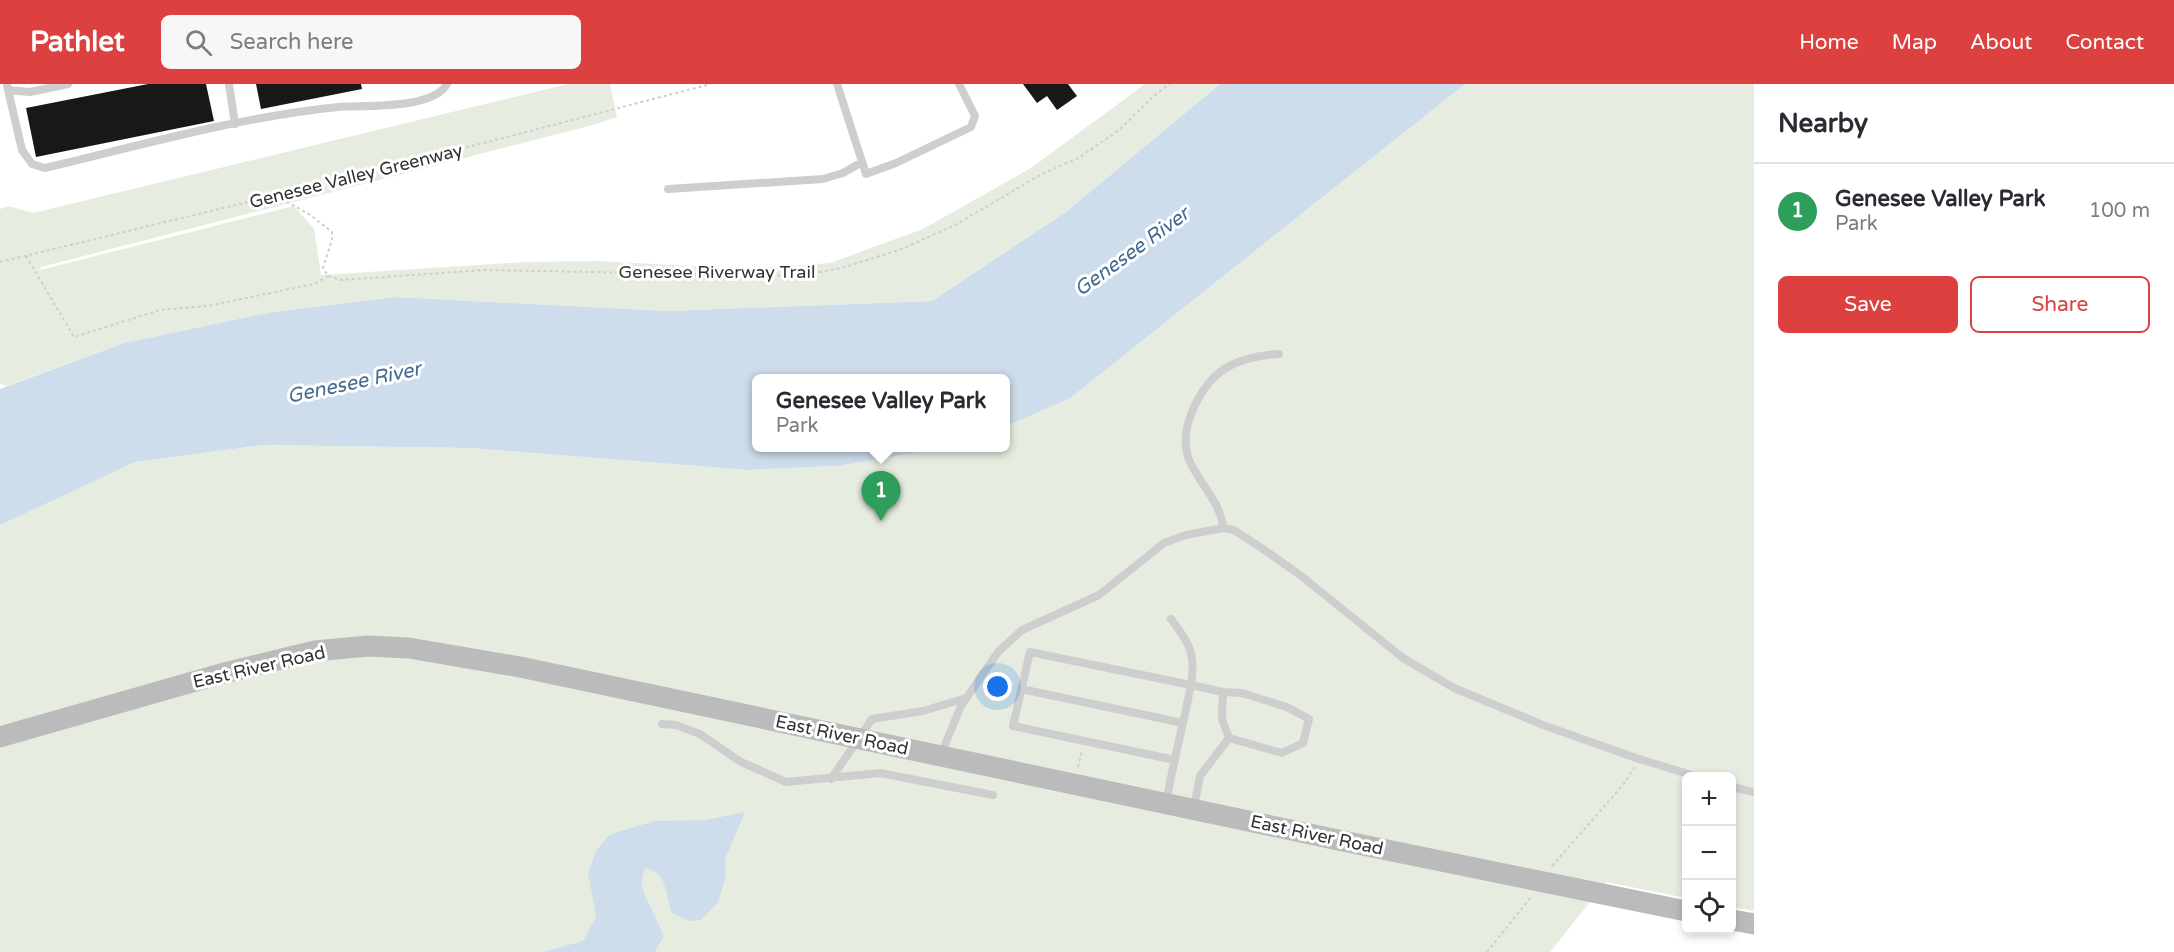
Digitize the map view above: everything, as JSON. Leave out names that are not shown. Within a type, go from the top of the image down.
[{"type":"street","name":"East River Road","points":[[0,737],[282,658],[315,651],[368,646],[409,648],[483,660],[1682,910]]},
{"type":"street","points":[[1736,921],[1754,924]]},
{"type":"lane","points":[[68,84],[30,92],[7,87],[22,150],[32,164],[45,168],[236,124],[310,110],[398,105],[423,100],[444,90],[447,84]]},
{"type":"lane","points":[[229,84],[236,124]]},
{"type":"lane","points":[[837,84],[866,174],[896,163],[971,127],[975,116],[959,84]]},
{"type":"lane","points":[[668,189],[823,178],[843,173],[862,162]]},
{"type":"lane","points":[[1223,528],[1218,508],[1188,456],[1185,435],[1190,416],[1206,385],[1221,370],[1252,357],[1279,354]]},
{"type":"lane","points":[[940,756],[966,698],[998,652],[1022,630],[1100,595],[1164,543],[1186,535],[1223,528],[1234,530],[1263,549],[1300,575],[1403,658],[1454,688],[1520,716],[1682,773]]},
{"type":"lane","points":[[1166,804],[1194,664],[1185,638],[1171,619]]},
{"type":"lane","points":[[1175,760],[1013,726],[1030,652],[1223,692],[1242,693],[1287,706],[1309,719],[1303,743],[1282,753],[1229,738]]},
{"type":"lane","points":[[1021,689],[1183,723]]},
{"type":"lane","points":[[1223,692],[1222,719],[1229,738]]},
{"type":"lane","points":[[831,779],[872,719],[923,711],[966,698]]},
{"type":"lane","points":[[662,724],[676,725],[700,734],[741,762],[786,782],[880,773],[993,795]]},
{"type":"lane","points":[[1194,809],[1200,776],[1229,738]]},
{"type":"lane","points":[[1736,788],[1754,792]]},
{"type":"path","name":"Genesee Valley Greenway","points":[[0,262],[276,196],[711,84]]},
{"type":"path","name":"Genesee Riverway Trail","points":[[328,276],[349,281],[456,271],[502,270],[798,276],[842,268],[902,249],[957,224],[1040,175],[1080,157],[1119,130],[1155,95],[1170,84]]},
{"type":"path","points":[[26,256],[74,337],[160,310],[207,306],[314,284],[328,276],[323,268],[332,240],[332,232],[309,214],[276,196]]},
{"type":"path","points":[[1487,952],[1562,854],[1623,785],[1639,759]]},
{"type":"shaded area","points":[[568,84],[610,84],[617,117],[41,267],[40,270],[294,206],[314,229],[321,275],[525,262],[598,261],[748,269],[830,263],[923,229],[1031,168],[1145,84],[1220,84],[1066,212],[932,301],[667,311],[396,297],[272,312],[124,343],[7,386],[0,384],[0,209],[8,206],[33,213]]},
{"type":"shaded area","points":[[1465,84],[1754,84],[1754,911],[1736,908],[1736,772],[1682,772],[1682,897],[1606,882],[1550,952],[0,952],[0,525],[16,516],[135,462],[263,445],[469,448],[748,470],[837,466],[919,452],[1010,452],[1010,424],[1069,399]]},
{"type":"water","name":"Genesee River","points":[[1220,84],[1465,84],[1069,399],[1010,424],[1010,374],[752,374],[752,452],[919,452],[837,466],[748,470],[469,448],[263,445],[135,462],[0,525],[0,389],[124,343],[272,312],[396,297],[667,311],[932,301],[1066,212]]},
{"type":"water","points":[[745,812],[725,859],[726,876],[718,902],[701,920],[690,921],[672,913],[662,879],[658,874],[645,868],[643,888],[664,936],[655,952],[543,952],[583,941],[596,917],[588,873],[596,851],[609,835],[654,821],[706,820]]},
{"type":"building","points":[[148,84],[206,84],[214,121],[36,157],[26,108]]},
{"type":"building","points":[[256,84],[361,84],[362,89],[261,109]]},
{"type":"building","points":[[1023,84],[1068,84],[1077,96],[1057,110],[1047,96],[1037,103]]},
{"type":"place","name":"Genesee Valley Park","points":[[881,521]]}]
